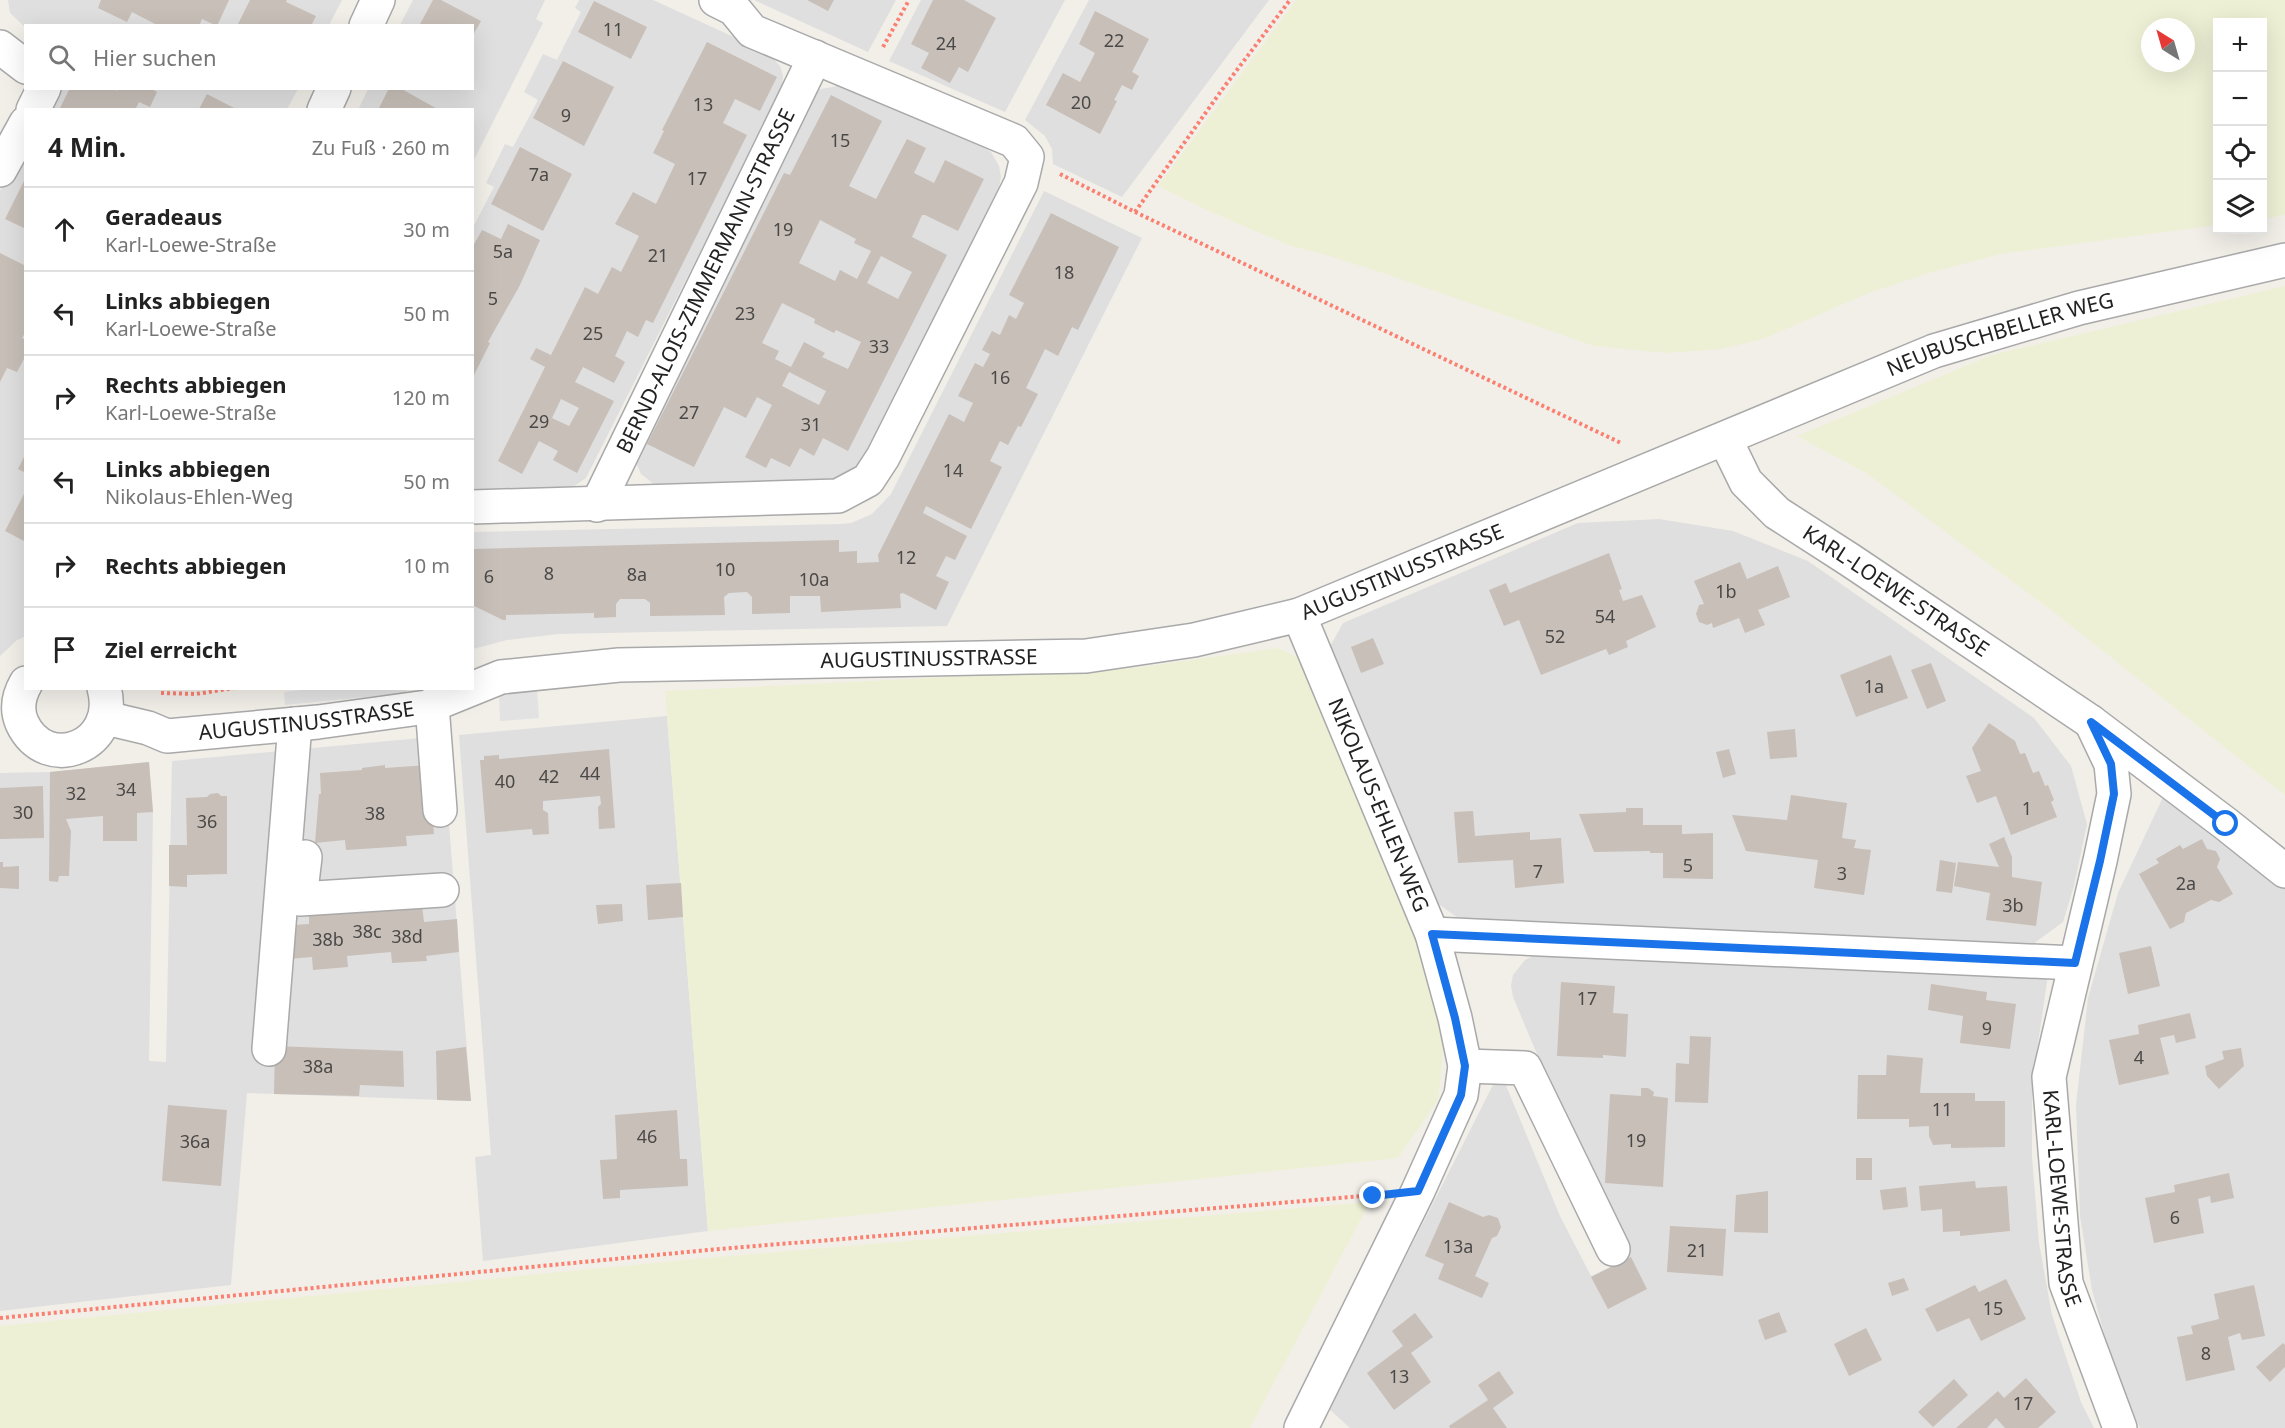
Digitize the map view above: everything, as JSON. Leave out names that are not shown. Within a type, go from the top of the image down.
[{"type":"street","points":[[367,24],[378,0]]},
{"type":"street","points":[[474,507],[838,496],[868,480],[883,457],[1021,183],[1027,158],[1014,141],[752,31],[734,9],[716,0]]},
{"type":"street","points":[[0,47],[24,65]]},
{"type":"street","name":"BERND-ALOIS-ZIMMERMANN-STRASSE","points":[[597,505],[815,57]]},
{"type":"street","points":[[34,108],[43,90]]},
{"type":"street","points":[[325,108],[333,90]]},
{"type":"street","points":[[0,170],[24,127]]},
{"type":"street","name":"NEUBUSCHBELLER WEG","points":[[1725,439],[1934,351],[2079,308],[2285,260]]},
{"type":"street","name":"AUGUSTINUSSTRASSE","points":[[474,688],[501,677],[619,665],[1086,656],[1194,640],[1299,615],[1725,439]]},
{"type":"street","name":"KARL-LOEWE-STRASSE","points":[[1725,439],[1746,482],[1777,513],[2091,722],[2285,871]]},
{"type":"street","name":"NIKOLAUS-EHLEN-WEG","points":[[1299,615],[1432,934],[1455,1018],[1465,1066],[1461,1095],[1418,1191],[1302,1428]]},
{"type":"street","points":[[24,688],[10,722],[26,731],[36,742],[63,751],[77,748],[90,741],[100,731],[105,703]]},
{"type":"street","name":"AUGUSTINUSSTRASSE","points":[[105,703],[148,728],[167,736],[307,723],[432,705],[469,690]]},
{"type":"street","points":[[432,705],[440,810]]},
{"type":"street","name":"KARL-LOEWE-STRASSE","points":[[2091,722],[2111,764],[2114,794],[2049,1077],[2066,1283],[2121,1428]]},
{"type":"street","points":[[307,723],[300,899],[442,890]]},
{"type":"street","points":[[269,1049],[307,723]]},
{"type":"street","points":[[1432,934],[2075,963]]},
{"type":"street","points":[[1465,1066],[1525,1068],[1613,1249]]},
{"type":"path","points":[[866,78],[909,0]]},
{"type":"path","points":[[1135,212],[1224,87],[1290,0]]},
{"type":"path","points":[[1027,158],[1135,212],[1622,444]]},
{"type":"path","points":[[159,692],[196,694],[221,690]]},
{"type":"path","points":[[0,1318],[708,1250],[1418,1191]]},
{"type":"shaded area","points":[[8,0],[342,0],[330,24],[24,24],[24,26],[10,13]]},
{"type":"shaded area","points":[[413,0],[545,0],[536,19],[543,23],[474,160],[474,108],[359,108],[368,90],[474,90],[474,24],[401,24]]},
{"type":"shaded area","points":[[579,0],[653,0],[767,52],[780,66],[783,75],[782,89],[586,478],[573,487],[562,489],[474,490],[474,225],[494,187],[486,183],[505,144],[513,147],[538,100],[524,92],[543,54],[557,60],[581,12],[575,8]]},
{"type":"shaded area","points":[[754,0],[896,0],[868,52]]},
{"type":"shaded area","points":[[921,0],[1065,0],[1005,112],[889,61]]},
{"type":"shaded area","points":[[1089,0],[1269,0],[1122,197],[1053,164],[1052,149],[1045,136],[1025,120]]},
{"type":"shaded area","points":[[838,86],[991,152],[999,166],[1001,177],[999,187],[857,469],[839,481],[665,487],[655,485],[641,474],[634,458],[814,94],[821,89]]},
{"type":"shaded area","points":[[51,90],[297,90],[288,108],[42,108]]},
{"type":"shaded area","points":[[24,142],[24,637],[17,640],[0,656],[0,191]]},
{"type":"shaded area","points":[[1044,191],[1142,238],[947,626],[558,634],[507,640],[474,649],[474,532],[851,523],[872,514],[891,494]]},
{"type":"shaded area","points":[[1659,519],[1733,531],[1808,561],[2034,718],[2071,766],[2087,824],[2074,886],[2063,922],[2029,947],[1466,924],[1429,897],[1328,650],[1343,623],[1578,523]]},
{"type":"shaded area","points":[[537,689],[539,718],[500,721],[499,696]]},
{"type":"shaded area","points":[[406,690],[406,693],[285,705],[284,692]]},
{"type":"shaded area","points":[[667,716],[708,1231],[483,1261],[475,1157],[491,1155],[459,735]]},
{"type":"shaded area","points":[[442,736],[471,1101],[247,1093],[231,1285],[0,1311],[0,773],[50,772],[149,762],[153,812],[149,1061],[166,1062],[172,761]]},
{"type":"shaded area","points":[[2165,793],[2285,887],[2285,1428],[2140,1428],[2114,1369],[2092,1290],[2080,1216],[2076,1105],[2088,998],[2118,893]]},
{"type":"shaded area","points":[[1535,955],[2048,975],[2032,1084],[2032,1157],[2039,1243],[2052,1315],[2081,1402],[2094,1428],[1350,1428],[1329,1409],[1500,1071],[1560,1216],[1591,1276],[1627,1259],[1603,1211],[1513,997],[1511,986],[1513,975],[1525,960]]},
{"type":"green space","points":[[1296,0],[2285,0],[2285,215],[2267,218],[2267,18],[2213,18],[2213,226],[2001,254],[1932,272],[1869,293],[1763,339],[1722,349],[1666,353],[1594,346],[1374,270],[1290,246],[1158,186]]},
{"type":"green space","points":[[2285,286],[2285,795],[2055,613],[1866,473],[1797,436],[1992,355]]},
{"type":"green space","points":[[1278,648],[1306,661],[1431,978],[1444,1045],[1438,1100],[1398,1158],[708,1231],[665,691],[1134,668]]},
{"type":"green space","points":[[1370,1202],[1250,1428],[0,1428],[0,1326],[706,1258]]},
{"type":"building","points":[[101,0],[229,0],[218,24],[202,19],[200,24],[155,24],[132,12],[127,22],[98,8]]},
{"type":"building","points":[[250,0],[287,0],[286,2],[316,16],[312,24],[238,24]]},
{"type":"building","points":[[433,0],[441,0],[481,21],[474,33],[474,24],[420,24]]},
{"type":"building","points":[[807,0],[834,0],[828,11]]},
{"type":"building","points":[[933,0],[964,0],[996,18],[968,72],[959,67],[950,83],[921,68],[929,53],[911,44]]},
{"type":"building","points":[[594,1],[647,27],[631,59],[578,32]]},
{"type":"building","points":[[1095,11],[1149,39],[1132,72],[1139,76],[1132,90],[1122,85],[1114,100],[1117,101],[1100,134],[1046,105],[1063,73],[1080,82],[1088,67],[1095,53],[1079,44]]},
{"type":"building","points":[[707,42],[777,77],[760,111],[735,99],[723,123],[747,135],[653,323],[646,320],[638,337],[627,331],[615,356],[625,362],[614,383],[583,367],[575,382],[614,401],[577,473],[553,460],[558,451],[539,441],[522,474],[498,461],[545,367],[530,359],[536,348],[551,355],[585,287],[598,294],[612,267],[621,272],[639,236],[615,224],[633,192],[656,204],[675,164],[653,153],[664,131],[662,130]],"holes":[[[561,399],[579,408],[569,426],[552,418]]]},
{"type":"building","points":[[563,61],[614,87],[584,146],[533,118]]},
{"type":"building","points":[[69,90],[154,90],[157,92],[150,107],[139,102],[136,108],[60,108]]},
{"type":"building","points":[[388,90],[404,90],[435,108],[379,108]]},
{"type":"building","points":[[207,94],[234,108],[200,108]]},
{"type":"building","points":[[831,95],[882,121],[849,186],[876,199],[907,139],[926,148],[914,173],[934,183],[945,160],[984,179],[958,231],[922,215],[912,237],[947,255],[848,451],[823,438],[814,456],[800,448],[790,467],[771,458],[766,468],[745,457],[772,405],[757,397],[746,418],[724,407],[694,467],[647,444],[784,173],[790,175]],"holes":[[[820,220],[856,239],[854,243],[871,251],[857,279],[840,270],[835,281],[799,263]],[[881,256],[912,272],[898,299],[867,283]],[[782,303],[815,319],[814,323],[834,333],[836,330],[861,342],[848,369],[822,357],[825,353],[804,342],[791,367],[775,359],[779,351],[762,343]],[[789,372],[826,391],[819,405],[782,386]]]},
{"type":"building","points":[[520,147],[572,174],[543,231],[491,204]]},
{"type":"building","points":[[24,181],[24,228],[5,219]]},
{"type":"building","points":[[1051,213],[1119,247],[1078,330],[1072,327],[1058,356],[1045,349],[1026,388],[1038,394],[1021,427],[1018,426],[1008,445],[1000,441],[990,461],[1002,467],[971,529],[926,506],[923,513],[967,536],[955,560],[946,556],[936,576],[949,582],[936,610],[903,593],[900,594],[901,608],[821,612],[820,596],[790,596],[790,613],[752,614],[752,597],[747,592],[729,593],[724,597],[725,615],[650,616],[650,603],[645,599],[620,599],[616,604],[616,617],[594,618],[594,613],[506,615],[506,620],[503,620],[474,606],[474,549],[839,540],[839,552],[857,551],[857,563],[879,562],[878,555],[949,414],[964,422],[973,403],[958,396],[975,363],[983,367],[990,354],[982,350],[992,331],[1000,335],[1009,315],[1016,319],[1024,303],[1009,295]]},
{"type":"building","points":[[508,224],[540,240],[520,285],[488,342],[490,343],[474,375],[474,244],[482,230],[501,239]]},
{"type":"building","points":[[0,253],[24,265],[24,334],[22,338],[24,339],[24,359],[17,372],[7,368],[0,382]]},
{"type":"building","points":[[24,457],[24,472],[18,469]]},
{"type":"building","points":[[24,494],[24,541],[5,531]]},
{"type":"building","points":[[1609,553],[1622,589],[1619,590],[1623,601],[1642,595],[1656,627],[1626,641],[1628,647],[1609,655],[1606,649],[1541,675],[1519,620],[1504,626],[1489,590],[1506,583],[1510,593]]},
{"type":"building","points":[[1740,562],[1747,579],[1778,566],[1790,597],[1758,610],[1765,625],[1745,633],[1739,618],[1713,628],[1712,623],[1707,625],[1699,622],[1696,614],[1699,605],[1704,604],[1694,581]]},
{"type":"building","points":[[1373,638],[1384,664],[1361,673],[1351,647]]},
{"type":"building","points":[[1891,655],[1908,698],[1856,717],[1840,675]]},
{"type":"building","points":[[1931,663],[1946,701],[1927,709],[1911,670]]},
{"type":"building","points":[[1989,723],[2015,741],[2020,754],[2025,753],[2033,773],[2039,771],[2054,800],[2051,802],[2057,817],[2011,835],[1996,796],[1977,803],[1966,776],[1981,771],[1972,748]]},
{"type":"building","points":[[1795,729],[1797,757],[1770,759],[1767,732]]},
{"type":"building","points":[[609,749],[615,828],[599,829],[600,796],[543,801],[543,810],[548,813],[549,834],[533,835],[532,829],[486,833],[480,760],[484,760],[484,756],[499,755],[499,759]]},
{"type":"building","points":[[1729,749],[1736,774],[1723,778],[1716,752]]},
{"type":"building","points":[[149,762],[153,812],[137,813],[137,841],[103,841],[103,816],[66,819],[71,831],[69,876],[59,876],[58,882],[49,881],[50,772]]},
{"type":"building","points":[[385,765],[385,768],[428,765],[434,834],[406,836],[407,846],[346,850],[345,840],[315,843],[319,794],[321,794],[320,773],[362,770],[362,768]]},
{"type":"building","points":[[43,786],[44,838],[0,839],[0,788]]},
{"type":"building","points":[[218,793],[221,796],[227,796],[227,874],[187,875],[187,887],[169,886],[169,845],[187,845],[186,798],[207,797]]},
{"type":"building","points":[[1791,795],[1847,803],[1842,838],[1856,840],[1854,848],[1871,850],[1864,895],[1814,888],[1818,860],[1746,851],[1732,815],[1787,820]]},
{"type":"building","points":[[1626,808],[1643,808],[1643,825],[1682,825],[1682,834],[1713,833],[1713,879],[1663,878],[1663,853],[1650,853],[1650,851],[1594,852],[1579,814],[1626,812]]},
{"type":"building","points":[[1473,811],[1475,836],[1530,832],[1530,840],[1561,838],[1564,883],[1515,888],[1513,860],[1458,863],[1454,812]]},
{"type":"building","points":[[2004,837],[2012,857],[2012,877],[2042,882],[2036,926],[1986,920],[1990,893],[1954,886],[1958,862],[1999,867],[1989,844]]},
{"type":"building","points":[[2202,839],[2207,849],[2216,851],[2220,859],[2217,867],[2233,894],[2219,902],[2211,900],[2186,913],[2184,922],[2170,929],[2139,874],[2159,863],[2156,859],[2180,845],[2183,849]]},
{"type":"building","points":[[1940,860],[1956,863],[1952,893],[1936,891]]},
{"type":"building","points":[[0,862],[3,862],[3,867],[19,866],[19,889],[0,888]]},
{"type":"building","points":[[681,883],[683,917],[648,920],[646,885]]},
{"type":"building","points":[[622,904],[623,921],[598,924],[596,905]]},
{"type":"building","points":[[422,905],[424,922],[457,919],[459,952],[426,956],[427,961],[392,963],[391,952],[347,956],[348,967],[313,970],[312,957],[289,959],[292,925],[309,924],[309,914]]},
{"type":"building","points":[[2151,946],[2160,986],[2128,994],[2119,953]]},
{"type":"building","points":[[1561,982],[1615,986],[1613,1013],[1628,1014],[1626,1057],[1557,1056]]},
{"type":"building","points":[[1931,984],[1987,992],[1986,1000],[2016,1004],[2010,1049],[1960,1043],[1963,1016],[1928,1010]]},
{"type":"building","points":[[2190,1013],[2196,1038],[2176,1043],[2174,1035],[2160,1038],[2169,1074],[2119,1085],[2109,1040],[2139,1034],[2138,1025]]},
{"type":"building","points":[[1690,1036],[1711,1037],[1708,1103],[1675,1102],[1676,1063],[1689,1064]]},
{"type":"building","points":[[275,1046],[403,1051],[404,1087],[360,1085],[359,1096],[274,1094]]},
{"type":"building","points":[[466,1047],[471,1101],[437,1100],[436,1051]]},
{"type":"building","points":[[2241,1048],[2244,1066],[2219,1089],[2207,1076],[2205,1066],[2224,1059],[2222,1051]]},
{"type":"building","points":[[1887,1055],[1923,1058],[1920,1093],[1975,1093],[1975,1101],[2005,1101],[2005,1147],[1951,1148],[1951,1144],[1933,1145],[1929,1136],[1929,1126],[1909,1127],[1909,1119],[1857,1119],[1858,1075],[1886,1075]]},
{"type":"building","points":[[1641,1088],[1648,1088],[1654,1092],[1653,1096],[1668,1098],[1663,1187],[1605,1183],[1610,1094],[1641,1096]]},
{"type":"building","points":[[168,1105],[227,1110],[221,1186],[162,1181]]},
{"type":"building","points":[[677,1110],[680,1159],[687,1159],[688,1186],[620,1190],[620,1198],[603,1199],[600,1160],[617,1159],[615,1115]]},
{"type":"building","points":[[1856,1158],[1872,1158],[1872,1180],[1856,1180]]},
{"type":"building","points":[[2229,1173],[2234,1198],[2211,1203],[2210,1196],[2198,1199],[2204,1233],[2154,1243],[2145,1198],[2175,1192],[2174,1185]]},
{"type":"building","points":[[1975,1181],[1976,1188],[2007,1186],[2010,1231],[1960,1236],[1960,1231],[1943,1232],[1942,1209],[1921,1211],[1919,1186]]},
{"type":"building","points":[[1906,1187],[1908,1207],[1883,1210],[1880,1190]]},
{"type":"building","points":[[1768,1191],[1768,1233],[1734,1232],[1736,1195]]},
{"type":"building","points":[[1449,1202],[1483,1217],[1489,1215],[1498,1218],[1501,1227],[1497,1236],[1492,1238],[1475,1276],[1489,1283],[1482,1298],[1438,1279],[1444,1264],[1425,1256]]},
{"type":"building","points":[[1670,1226],[1726,1229],[1723,1276],[1667,1272]]},
{"type":"building","points":[[1631,1257],[1647,1289],[1608,1309],[1591,1277]]},
{"type":"building","points":[[1904,1278],[1909,1290],[1892,1296],[1888,1283]]},
{"type":"building","points":[[2006,1279],[2026,1319],[1981,1341],[1969,1318],[1937,1332],[1925,1309],[1975,1285],[1979,1292]]},
{"type":"building","points":[[2254,1285],[2265,1336],[2242,1340],[2240,1333],[2228,1337],[2235,1370],[2186,1381],[2177,1337],[2193,1334],[2191,1326],[2219,1319],[2214,1294]]},
{"type":"building","points":[[1779,1312],[1787,1332],[1765,1340],[1758,1320]]},
{"type":"building","points":[[1415,1313],[1433,1337],[1411,1353],[1431,1382],[1394,1410],[1367,1373],[1403,1346],[1392,1331]]},
{"type":"building","points":[[1866,1328],[1882,1360],[1849,1376],[1834,1344]]},
{"type":"building","points":[[2283,1343],[2285,1345],[2285,1367],[2270,1382],[2256,1367]]},
{"type":"building","points":[[1499,1371],[1514,1393],[1493,1408],[1507,1428],[1450,1428],[1449,1426],[1488,1400],[1478,1385]]},
{"type":"building","points":[[2026,1378],[2056,1412],[2038,1428],[2005,1428],[1996,1418],[1987,1428],[1956,1428],[1998,1391],[2004,1398]]},
{"type":"building","points":[[1954,1379],[1968,1395],[1933,1427],[1918,1412]]},
{"type":"route","points":[[1373,1196],[1418,1191],[1461,1095],[1465,1066],[1455,1018],[1432,934],[2075,963],[2114,794],[2111,764],[2091,722],[2226,824]]}]
